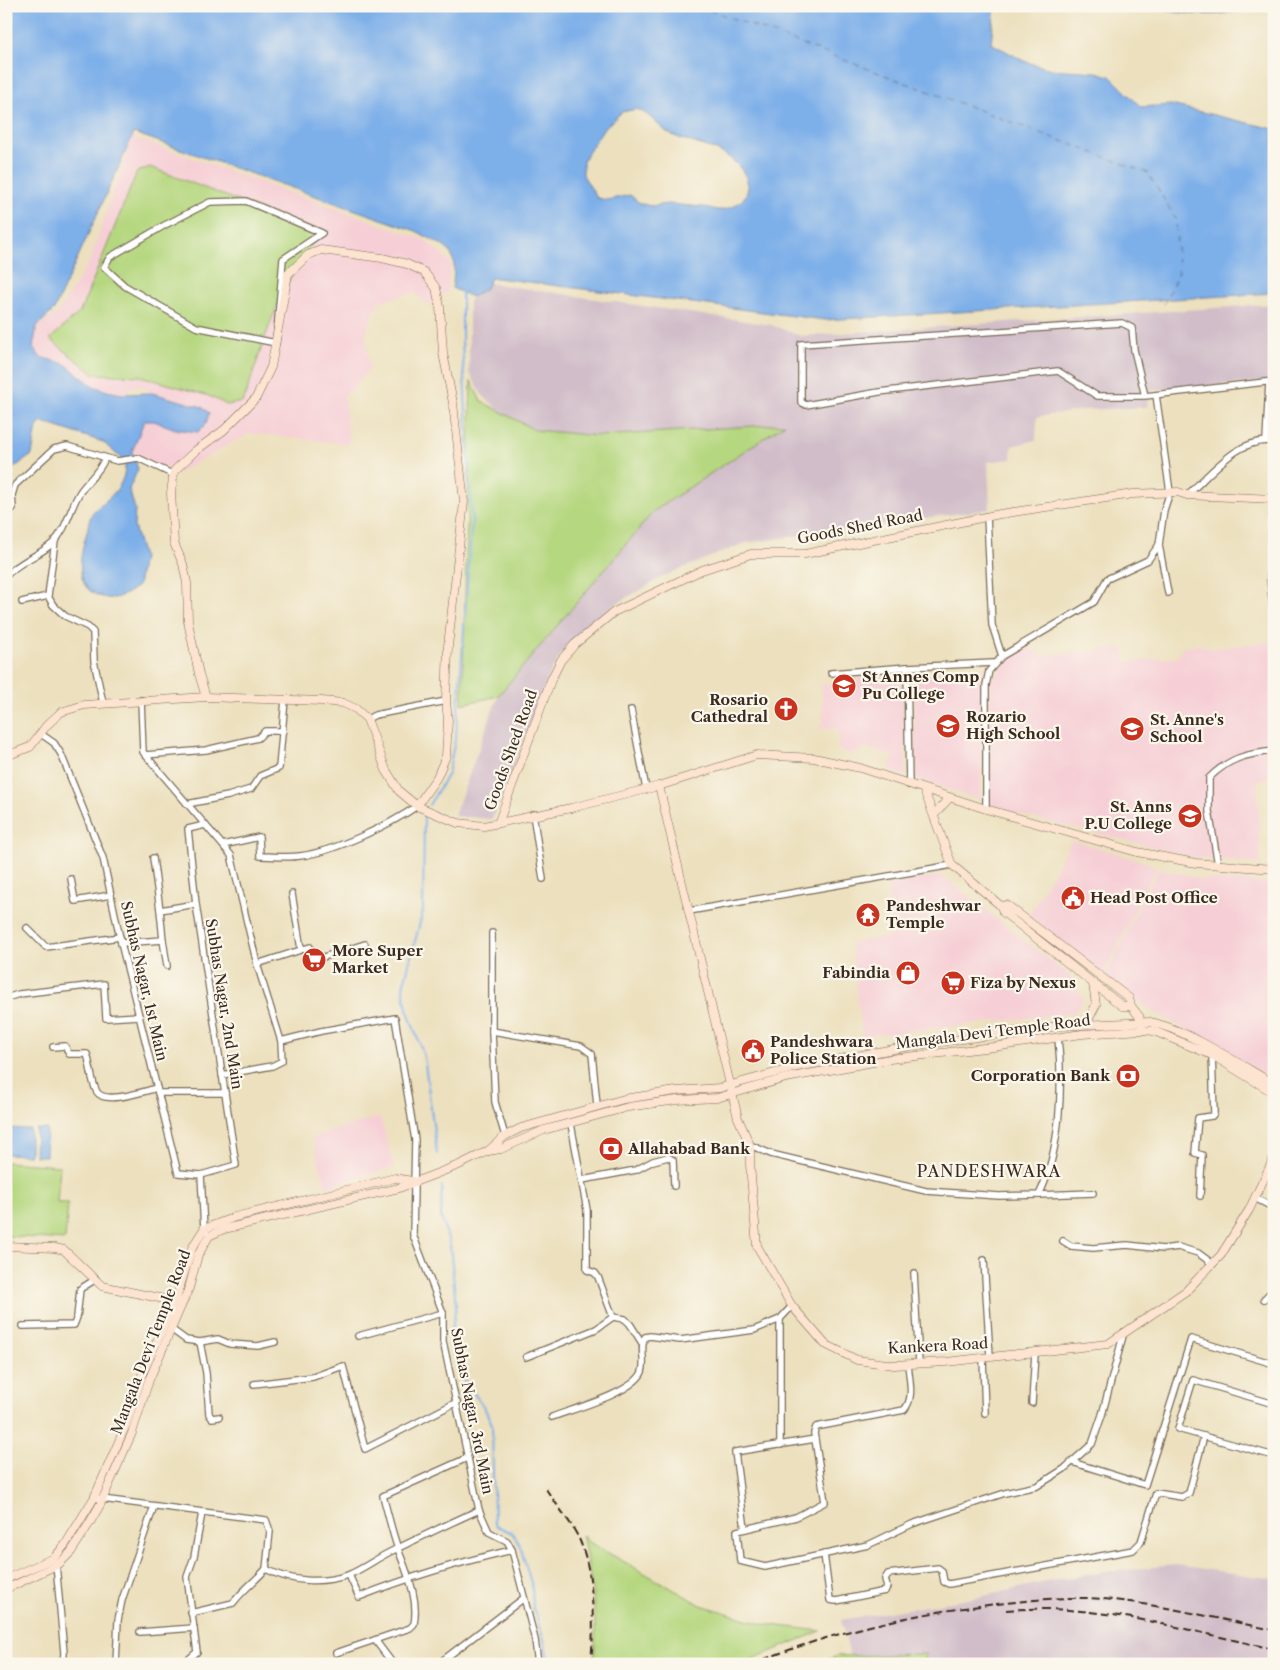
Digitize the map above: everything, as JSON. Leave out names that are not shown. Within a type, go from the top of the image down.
[{"type":"street","points":[[246,201],[322,233],[284,260],[276,343],[196,327],[126,286],[104,267],[110,257],[165,225],[210,202],[246,201]]},
{"type":"street","points":[[223,845],[259,837],[260,856],[300,856],[339,844],[393,823],[417,806],[438,776],[446,756],[448,646],[464,502],[454,403],[443,353],[440,307],[436,288],[424,272],[407,264],[330,250],[321,250],[308,255],[288,274]]},
{"type":"street","points":[[206,697],[188,622],[185,573],[174,543],[172,502],[174,471],[195,451],[224,430],[256,398],[271,367],[276,343],[288,274],[284,260]]},
{"type":"street","points":[[1145,396],[1134,350],[1132,328],[1122,323],[800,344],[801,402],[806,405],[879,392],[1058,371],[1098,396],[1145,396],[1271,381],[1266,440]]},
{"type":"street","points":[[1156,395],[1170,492],[1164,510],[1159,545],[1168,593]]},
{"type":"street","points":[[1187,495],[1238,450],[1259,440],[1274,442]]},
{"type":"street","points":[[6,515],[13,508],[12,495],[15,485],[54,448],[67,446],[117,461],[138,458],[174,475]]},
{"type":"street","points":[[103,703],[102,691],[94,661],[92,632],[88,627],[65,616],[48,596],[55,541],[80,493],[96,475],[105,458]]},
{"type":"street","name":"Goods Shed Road","points":[[498,821],[551,680],[561,660],[575,644],[614,612],[702,570],[751,554],[805,554],[988,516],[1133,494],[1178,492],[1187,495],[1273,499]]},
{"type":"street","points":[[1273,499],[1270,579],[1274,622]]},
{"type":"street","points":[[988,516],[992,625],[1002,656]]},
{"type":"street","points":[[6,576],[23,563],[41,554],[55,541]]},
{"type":"street","points":[[986,809],[986,686],[989,671],[994,663],[1002,656],[1094,602],[1107,579],[1148,560],[1159,545]]},
{"type":"street","points":[[22,602],[48,596]]},
{"type":"street","points":[[832,673],[994,663]]},
{"type":"street","points":[[907,667],[909,785]]},
{"type":"street","points":[[6,756],[30,747],[47,725],[61,712],[84,704],[206,697],[343,703],[356,709],[367,719],[386,770],[399,791],[417,806],[458,823],[484,826],[498,821],[571,808],[659,786],[757,755],[814,758],[860,768],[949,798],[1137,852],[1218,865],[1274,869]]},
{"type":"street","points":[[141,700],[143,752],[231,855],[257,964],[281,1041],[282,1061],[272,1066],[222,1074]]},
{"type":"street","points":[[187,804],[228,796],[251,789],[260,776],[279,768],[285,700]]},
{"type":"street","points":[[367,719],[375,715],[446,700]]},
{"type":"street","points":[[631,710],[646,789]]},
{"type":"street","points":[[145,755],[206,750],[258,738],[265,731],[283,731]]},
{"type":"street","name":"Subhas Nagar, 1st Main","points":[[41,734],[54,743],[61,754],[64,766],[103,858],[120,940],[178,1173],[201,1174]]},
{"type":"street","points":[[1218,865],[1209,811],[1209,778],[1222,765],[1248,754],[1274,751]]},
{"type":"street","name":"Kankera Road","points":[[659,786],[730,1085],[734,1094],[738,1118],[750,1145],[757,1246],[792,1306],[825,1344],[857,1360],[908,1364],[986,1358],[1108,1344],[1186,1291],[1213,1264],[1221,1255],[1255,1198],[1274,1158]]},
{"type":"street","points":[[924,790],[952,865],[1001,906],[1003,912],[1094,984],[1122,1006],[1131,1006]]},
{"type":"street","points":[[934,816],[949,798]]},
{"type":"street","points":[[533,814],[543,879]]},
{"type":"street","name":"Subhas Nagar, 2nd Main","points":[[201,1174],[236,1165],[196,904],[188,829],[206,825]]},
{"type":"street","points":[[153,858],[167,966]]},
{"type":"street","points":[[689,911],[952,865]]},
{"type":"street","points":[[71,879],[75,901],[111,895]]},
{"type":"street","points":[[292,894],[301,950]]},
{"type":"street","points":[[160,910],[196,904]]},
{"type":"street","points":[[1001,906],[1007,905],[1129,998],[1131,1006],[1139,1016],[1142,1026],[1160,1024],[1208,1047],[1274,1084]]},
{"type":"street","points":[[27,928],[46,947],[120,940],[163,940]]},
{"type":"street","points":[[492,933],[492,1031],[495,1102],[505,1136]]},
{"type":"street","points":[[257,964],[310,947],[314,960],[365,944]]},
{"type":"street","points":[[6,998],[19,994],[104,984],[106,1018],[139,1016]]},
{"type":"street","points":[[1086,1024],[1096,1006],[1094,984]]},
{"type":"street","name":"Subhas Nagar, 3rd Main","points":[[281,1041],[321,1031],[395,1018],[415,1140],[412,1181],[413,1235],[442,1313],[443,1341],[479,1510],[489,1532],[507,1541],[512,1550]]},
{"type":"street","name":"Mangala Devi Temple Road","points":[[488,1151],[501,1149],[529,1135],[654,1103],[717,1098],[734,1094],[776,1077],[846,1057],[910,1046],[1086,1024],[1142,1026],[1212,1056],[1274,1093]]},
{"type":"street","name":"Mangala Devi Temple Road","points":[[6,1579],[54,1558],[98,1498],[126,1426],[143,1372],[179,1302],[198,1255],[209,1236],[240,1224],[398,1188],[412,1181],[445,1172],[488,1151],[505,1136],[521,1128],[597,1105],[652,1093],[720,1088],[890,1059],[1142,1026]]},
{"type":"street","points":[[492,1031],[581,1046],[592,1054],[597,1105]]},
{"type":"street","points":[[1039,1195],[1046,1180],[1052,1155],[1061,1085],[1058,1037]]},
{"type":"street","points":[[54,1047],[66,1046],[69,1054],[86,1054],[96,1091],[103,1097],[112,1098],[158,1090],[225,1093]]},
{"type":"street","points":[[1200,1196],[1202,1155],[1195,1153],[1195,1126],[1198,1118],[1212,1116],[1214,1112],[1212,1056]]},
{"type":"street","points":[[568,1113],[587,1210],[587,1268],[598,1278],[613,1318]]},
{"type":"street","points":[[750,1145],[771,1154],[926,1191],[999,1196],[1093,1193]]},
{"type":"street","points":[[582,1180],[636,1170],[652,1161],[668,1157],[673,1160],[674,1186]]},
{"type":"street","points":[[201,1174],[204,1228],[209,1236]]},
{"type":"street","name":"Mangala Devi Temple Road","points":[[6,1589],[56,1566],[71,1552],[132,1433],[149,1380],[171,1329],[192,1248],[204,1228],[235,1217],[395,1178],[412,1181]]},
{"type":"street","points":[[1255,1198],[1274,1208]]},
{"type":"street","points":[[1063,1241],[1071,1246],[1093,1248],[1127,1246],[1163,1249],[1178,1247],[1198,1253],[1213,1264]]},
{"type":"street","points":[[6,1246],[64,1250],[102,1286],[179,1302]]},
{"type":"street","points":[[984,1260],[986,1358],[984,1413]]},
{"type":"street","points":[[914,1273],[919,1364]]},
{"type":"street","points":[[23,1326],[74,1325],[77,1317],[80,1289],[96,1280]]},
{"type":"street","points":[[1264,1300],[1274,1289]]},
{"type":"street","points":[[642,1343],[645,1337],[650,1336],[680,1340],[754,1330],[780,1318],[792,1306]]},
{"type":"street","points":[[358,1336],[442,1313]]},
{"type":"street","points":[[526,1357],[596,1329],[613,1318],[625,1319],[642,1343],[644,1364],[641,1373],[629,1386],[552,1417]]},
{"type":"street","points":[[780,1318],[780,1444]]},
{"type":"street","points":[[171,1329],[186,1340],[200,1342],[218,1339],[230,1344],[258,1346],[275,1342]]},
{"type":"street","points":[[908,1364],[910,1395],[908,1405],[904,1410],[823,1424],[816,1427],[815,1439],[825,1502],[796,1517],[737,1531],[740,1561],[765,1567],[868,1545],[912,1524],[1005,1493],[1036,1486],[1072,1462],[1092,1444],[1102,1415],[1124,1332]]},
{"type":"street","points":[[1072,1462],[1145,1485],[1191,1339],[1274,1364]]},
{"type":"street","points":[[200,1342],[206,1373],[210,1417],[219,1417]]},
{"type":"street","points":[[1032,1403],[1035,1353]]},
{"type":"street","points":[[254,1384],[313,1377],[343,1366],[365,1449],[457,1402]]},
{"type":"street","points":[[1274,1404],[1193,1380],[1178,1429],[1274,1455]]},
{"type":"street","points":[[824,1554],[830,1600],[836,1602],[885,1591],[887,1587],[885,1579],[888,1574],[938,1568],[942,1571],[944,1582],[950,1584],[1133,1550],[1142,1542],[1156,1493],[1182,1497],[1189,1493],[1204,1436]]},
{"type":"street","points":[[745,1529],[735,1452],[815,1439]]},
{"type":"street","points":[[336,1653],[410,1628],[414,1624],[415,1613],[411,1579],[398,1548],[383,1496],[467,1458]]},
{"type":"street","points":[[98,1498],[266,1520],[270,1530],[266,1569],[252,1585],[241,1592],[233,1603],[191,1613]]},
{"type":"street","points":[[116,1664],[118,1620],[122,1600],[154,1506]]},
{"type":"street","points":[[266,1569],[278,1576],[302,1580],[326,1580],[349,1574],[398,1548],[479,1510]]},
{"type":"street","points":[[183,1664],[197,1652],[187,1578],[194,1557],[202,1513]]},
{"type":"street","points":[[349,1574],[359,1597],[466,1561],[512,1550],[535,1640],[538,1664]]},
{"type":"street","points":[[54,1558],[64,1653],[63,1664]]},
{"type":"street","points":[[438,1664],[524,1598]]},
{"type":"street","points":[[140,1632],[194,1628]]},
{"type":"street","points":[[375,1640],[393,1664]]},
{"type":"shaded area","points":[[132,137],[425,240],[451,263],[447,292],[429,305],[414,292],[378,302],[365,336],[370,369],[344,397],[349,444],[250,433],[174,475],[132,452],[144,421],[154,421],[176,429],[209,413],[202,407],[152,393],[138,384],[122,394],[107,391],[93,386],[80,375],[55,360],[40,357],[33,347],[37,326],[58,313],[90,260]]},
{"type":"shaded area","points":[[488,283],[771,325],[801,336],[1274,304],[1274,381],[1149,390],[1147,407],[1083,410],[1037,417],[1036,440],[1012,446],[1011,459],[988,462],[990,509],[745,543],[668,574],[614,605],[565,648],[552,669],[492,819],[454,816],[511,661],[549,441],[517,426],[482,395],[469,372],[469,301]]},
{"type":"shaded area","name":"St. Anne's School","points":[[1274,641],[1274,777],[1257,781],[1260,864],[1198,858],[989,807],[990,681],[1016,653],[1030,648],[1042,656],[1124,648],[1125,662],[1178,657],[1182,648],[1200,645],[1211,649]]},
{"type":"shaded area","name":"Rozario High School","points":[[983,669],[980,800],[914,778],[914,674]]},
{"type":"shaded area","points":[[895,675],[900,678],[902,686],[906,776],[889,770],[893,757],[891,755],[865,747],[861,752],[853,751],[851,754],[838,750],[838,729],[819,729],[819,725],[823,724],[822,684]]},
{"type":"shaded area","points":[[1072,840],[1157,866],[1102,977],[1029,915]]},
{"type":"shaded area","points":[[1159,868],[1200,879],[1274,884],[1274,1079],[1154,1012],[1103,980]]},
{"type":"shaded area","name":"Fiza by Nexus","points":[[940,875],[1068,974],[1083,999],[1073,1013],[862,1036],[851,943],[893,936],[888,886]]},
{"type":"shaded area","points":[[380,1117],[394,1167],[326,1187],[312,1137]]},
{"type":"shaded area","points":[[1176,1565],[1274,1579],[1274,1664],[852,1664],[841,1620],[975,1598],[1045,1582],[1107,1572]]},
{"type":"green space","points":[[150,167],[322,233],[294,270],[284,291],[274,313],[243,402],[227,405],[209,396],[140,376],[94,374],[50,339],[80,312],[137,172]]},
{"type":"green space","points":[[471,381],[481,401],[535,430],[600,436],[785,424],[654,511],[498,696],[462,704]]},
{"type":"green space","points":[[6,1162],[60,1166],[57,1203],[68,1203],[65,1240],[6,1236]]},
{"type":"green space","points":[[582,1535],[589,1542],[701,1605],[763,1624],[821,1631],[740,1664],[594,1664],[595,1614],[589,1568]]},
{"type":"green space","points":[[926,1654],[924,1664],[816,1664],[837,1656]]},
{"type":"water","points":[[6,6],[995,6],[991,43],[1026,62],[1051,69],[1096,72],[1110,76],[1141,107],[1171,105],[1274,129],[1274,293],[825,320],[497,278],[491,278],[486,288],[472,297],[452,288],[454,265],[449,251],[444,246],[416,231],[134,133],[54,310],[37,326],[33,347],[40,357],[65,364],[93,386],[122,394],[152,393],[202,407],[209,413],[206,424],[198,432],[176,429],[154,421],[144,421],[132,452],[138,469],[129,489],[135,509],[134,526],[143,557],[138,586],[119,597],[107,598],[96,595],[88,589],[83,581],[81,572],[82,552],[91,516],[110,497],[124,476],[125,462],[103,442],[42,422],[37,427],[32,455],[6,473]],"holes":[[[637,109],[670,134],[717,150],[730,158],[744,173],[747,181],[746,195],[741,201],[720,210],[669,204],[646,205],[639,203],[630,195],[607,200],[597,198],[583,175],[583,161],[603,129],[622,112]]]},
{"type":"water","points":[[1145,6],[1248,6],[1238,11],[1198,14]]},
{"type":"water","points":[[6,1128],[30,1129],[30,1155],[6,1154]]},
{"type":"water","points":[[36,1129],[47,1129],[46,1156],[35,1156]]},
{"type":"waterway","points":[[429,805],[448,774],[456,735],[472,520],[462,340],[462,292]]},
{"type":"waterway","points":[[424,816],[423,911],[403,987],[407,1009],[424,1056],[437,1154]]},
{"type":"waterway","points":[[442,1186],[441,1217],[450,1245],[456,1305],[450,1342],[461,1376],[484,1407],[492,1424],[494,1522],[497,1526],[512,1533],[519,1543],[532,1586],[533,1608],[544,1640],[549,1664]]},
{"type":"ferry route","points":[[699,6],[1148,173],[1176,219],[1178,273],[1164,304]]},
{"type":"railway","points":[[546,1489],[573,1528],[585,1555],[592,1602],[593,1634],[591,1664]]},
{"type":"railway","points":[[752,1664],[812,1642],[873,1625],[966,1608],[1050,1599],[1090,1598],[1124,1601],[1274,1630]]},
{"type":"railway","points":[[1006,1610],[1074,1610],[1108,1614],[1174,1626],[1274,1649]]},
{"type":"place","name":"St Annes Comp Pu College","points":[[844,686]]},
{"type":"place","name":"Rosario Cathedral","points":[[786,709]]},
{"type":"place","name":"Rozario High School","points":[[948,726]]},
{"type":"place","name":"St. Anne's School","points":[[1132,729]]},
{"type":"place","name":"St. Anns P.U College","points":[[1190,816]]},
{"type":"place","name":"Head Post Office","points":[[1073,898]]},
{"type":"place","name":"Pandeshwar Temple","points":[[868,915]]},
{"type":"place","name":"More Super Market","points":[[314,960]]},
{"type":"place","name":"Fabindia","points":[[908,973]]},
{"type":"place","name":"Fiza by Nexus","points":[[953,983]]},
{"type":"place","name":"Pandeshwara Police Station","points":[[753,1051]]},
{"type":"place","name":"Corporation Bank","points":[[1128,1076]]},
{"type":"place","name":"Allahabad Bank","points":[[611,1149]]},
{"type":"district","name":"PANDESHWARA","points":[[989,1171]]}]
